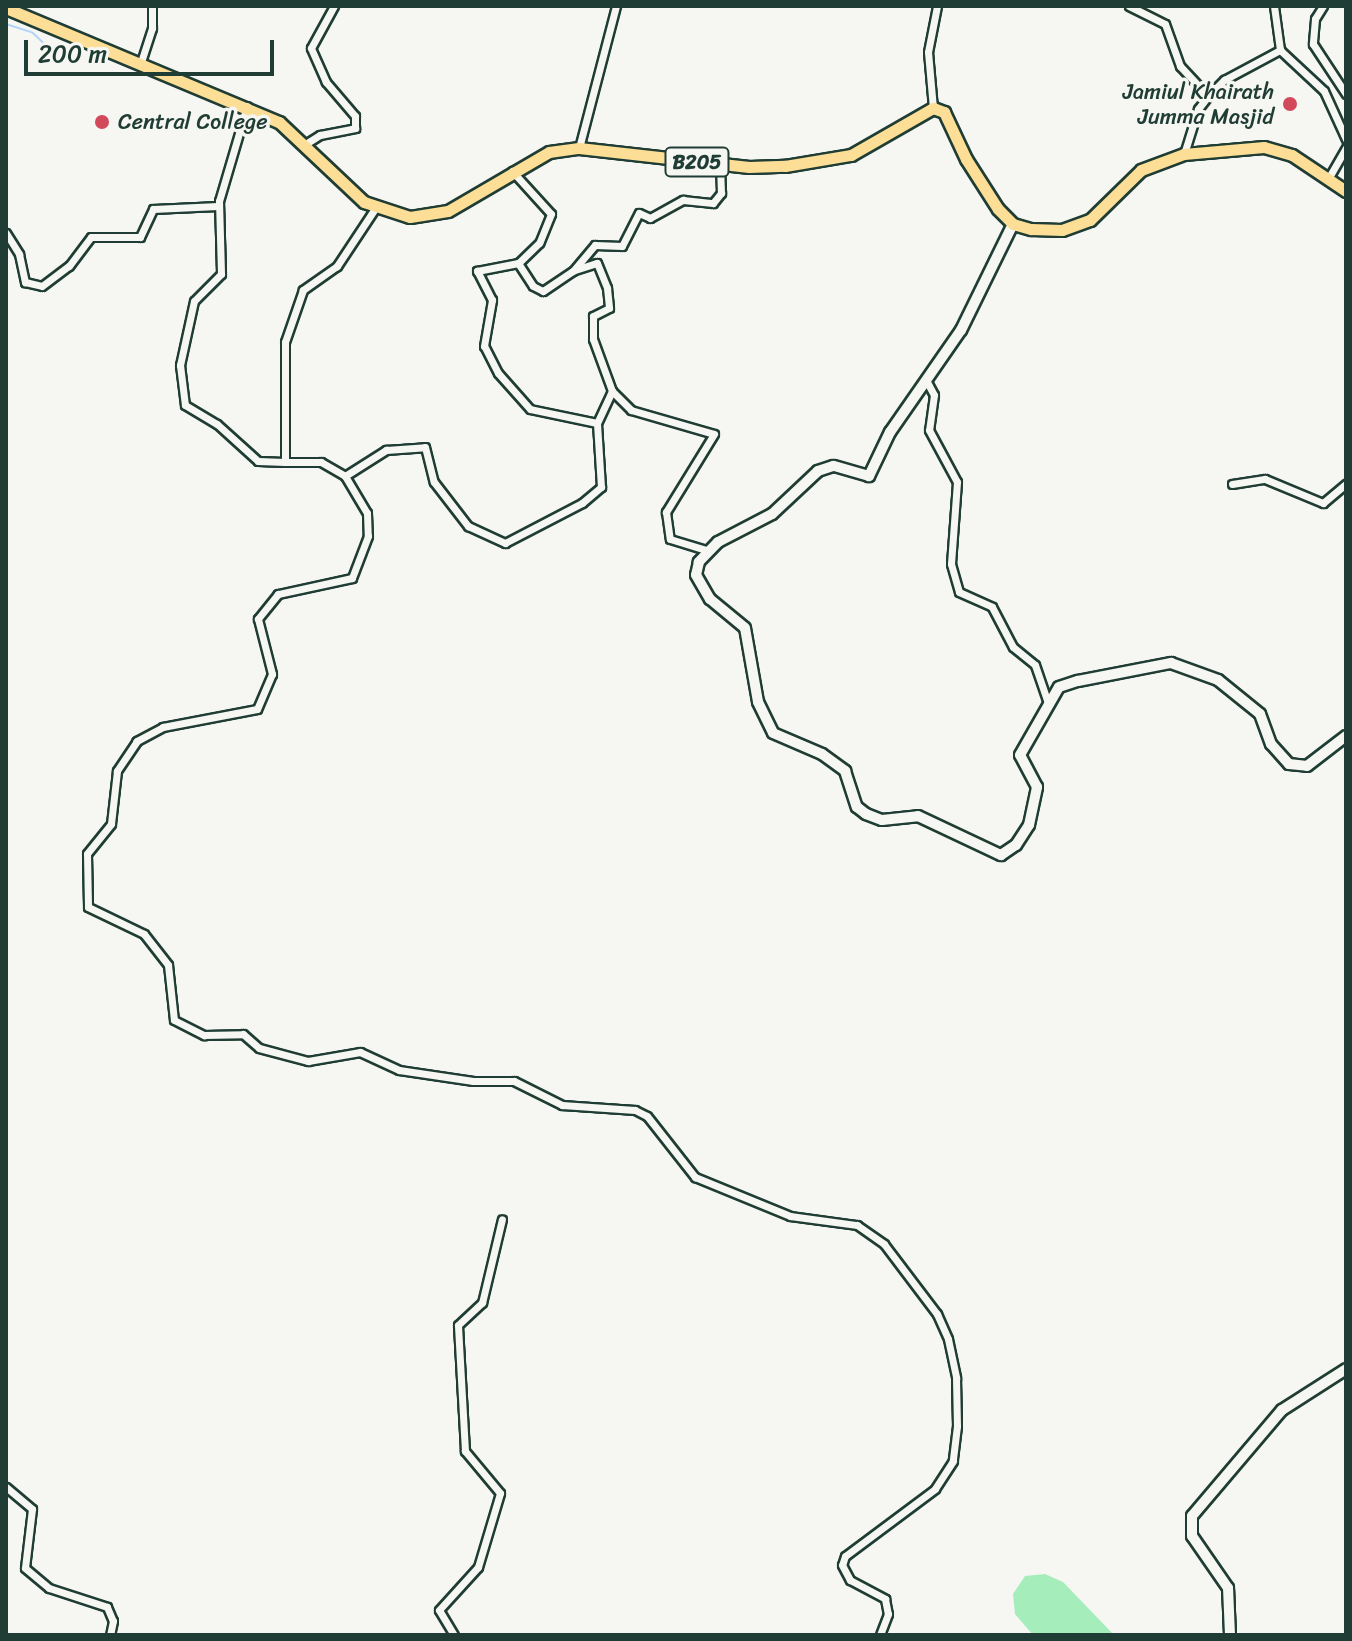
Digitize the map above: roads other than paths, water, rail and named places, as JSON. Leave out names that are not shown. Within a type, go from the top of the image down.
[{"type":"main road","name":"B205","points":[[6,8],[247,106],[307,143],[364,202],[410,217],[439,215],[549,152],[579,148],[720,164],[785,166],[851,155],[933,108]]},
{"type":"main road","points":[[933,108],[944,112],[973,173],[1013,224],[1062,230],[1090,220],[1141,170],[1184,154],[1264,147],[1292,155],[1346,191]]},
{"type":"street","points":[[141,62],[152,28],[152,6]]},
{"type":"street","points":[[307,143],[355,128],[355,116],[326,82],[311,48],[334,6]]},
{"type":"street","points":[[579,148],[616,6]]},
{"type":"street","points":[[933,108],[928,52],[937,6]]},
{"type":"street","points":[[1129,6],[1165,24],[1180,66],[1208,96]]},
{"type":"street","points":[[1274,6],[1280,50],[1324,91],[1345,130]]},
{"type":"street","points":[[1323,6],[1315,19],[1313,44],[1346,94]]},
{"type":"street","points":[[1184,154],[1198,109],[1208,96],[1224,80],[1280,50]]},
{"type":"street","points":[[247,106],[218,206],[221,274],[194,301],[180,365],[185,405],[217,424],[258,461],[321,462],[345,476],[367,513],[368,536],[352,578],[278,594],[258,619],[272,674],[257,709],[163,727],[137,741],[117,771],[111,824],[87,854],[88,907],[144,934],[168,965],[174,1020],[204,1035],[243,1034],[259,1048],[308,1061],[360,1052],[407,1071],[473,1081],[514,1081],[562,1105],[635,1110],[647,1116],[695,1177],[790,1216],[857,1225],[884,1244],[937,1314],[948,1339],[957,1426],[953,1461],[935,1489],[845,1556],[842,1565],[850,1580],[885,1599],[888,1614],[880,1635]]},
{"type":"street","points":[[1346,124],[1346,139]]},
{"type":"street","points":[[1328,179],[1346,148]]},
{"type":"street","points":[[573,271],[595,245],[622,246],[639,213],[650,218],[683,200],[713,203],[721,193],[720,164]]},
{"type":"street","points":[[512,171],[551,214],[539,243],[518,263],[477,271],[492,300],[484,346],[491,362],[530,409],[597,423]]},
{"type":"street","points":[[6,233],[19,254],[25,282],[42,286],[69,266],[91,237],[140,237],[153,209],[218,206]]},
{"type":"street","points":[[285,462],[285,342],[303,290],[337,266],[376,207]]},
{"type":"street","points":[[1013,224],[961,330],[890,432],[869,476],[833,466],[818,471],[772,514],[707,550],[696,575],[710,599],[745,628],[758,702],[773,733],[822,754],[845,771],[857,807],[866,814],[882,820],[918,816],[1001,855],[1016,845],[1029,825],[1037,787],[1020,755],[1059,687],[1171,663],[1218,680],[1240,695],[1260,714],[1271,744],[1289,764],[1307,766],[1346,736]]},
{"type":"street","points":[[518,263],[533,286],[543,291],[573,271],[597,263],[605,273],[609,308],[593,316],[593,339],[612,391],[631,410],[714,434],[666,512],[670,539],[707,550]]},
{"type":"street","points":[[926,380],[934,395],[929,430],[957,482],[951,564],[959,592],[992,607],[1013,647],[1035,665],[1048,703]]},
{"type":"street","points":[[345,476],[386,450],[425,447],[434,482],[468,526],[513,544],[601,487],[597,423],[612,391]]},
{"type":"street","points":[[1232,484],[1265,479],[1323,503],[1346,484]]},
{"type":"street","points":[[454,1635],[439,1610],[478,1567],[500,1493],[465,1451],[458,1325],[482,1303],[502,1219]]},
{"type":"street","points":[[1230,1635],[1228,1588],[1192,1536],[1192,1516],[1282,1410],[1346,1369]]},
{"type":"street","points":[[6,1487],[32,1509],[25,1568],[49,1588],[107,1607],[113,1621],[110,1635]]},
{"type":"waterway","points":[[6,24],[33,33],[61,60]]},
{"type":"place","name":"Jamiul Khairath Jumma Masjid","points":[[1290,104]]},
{"type":"place","name":"Central College","points":[[102,122]]}]
